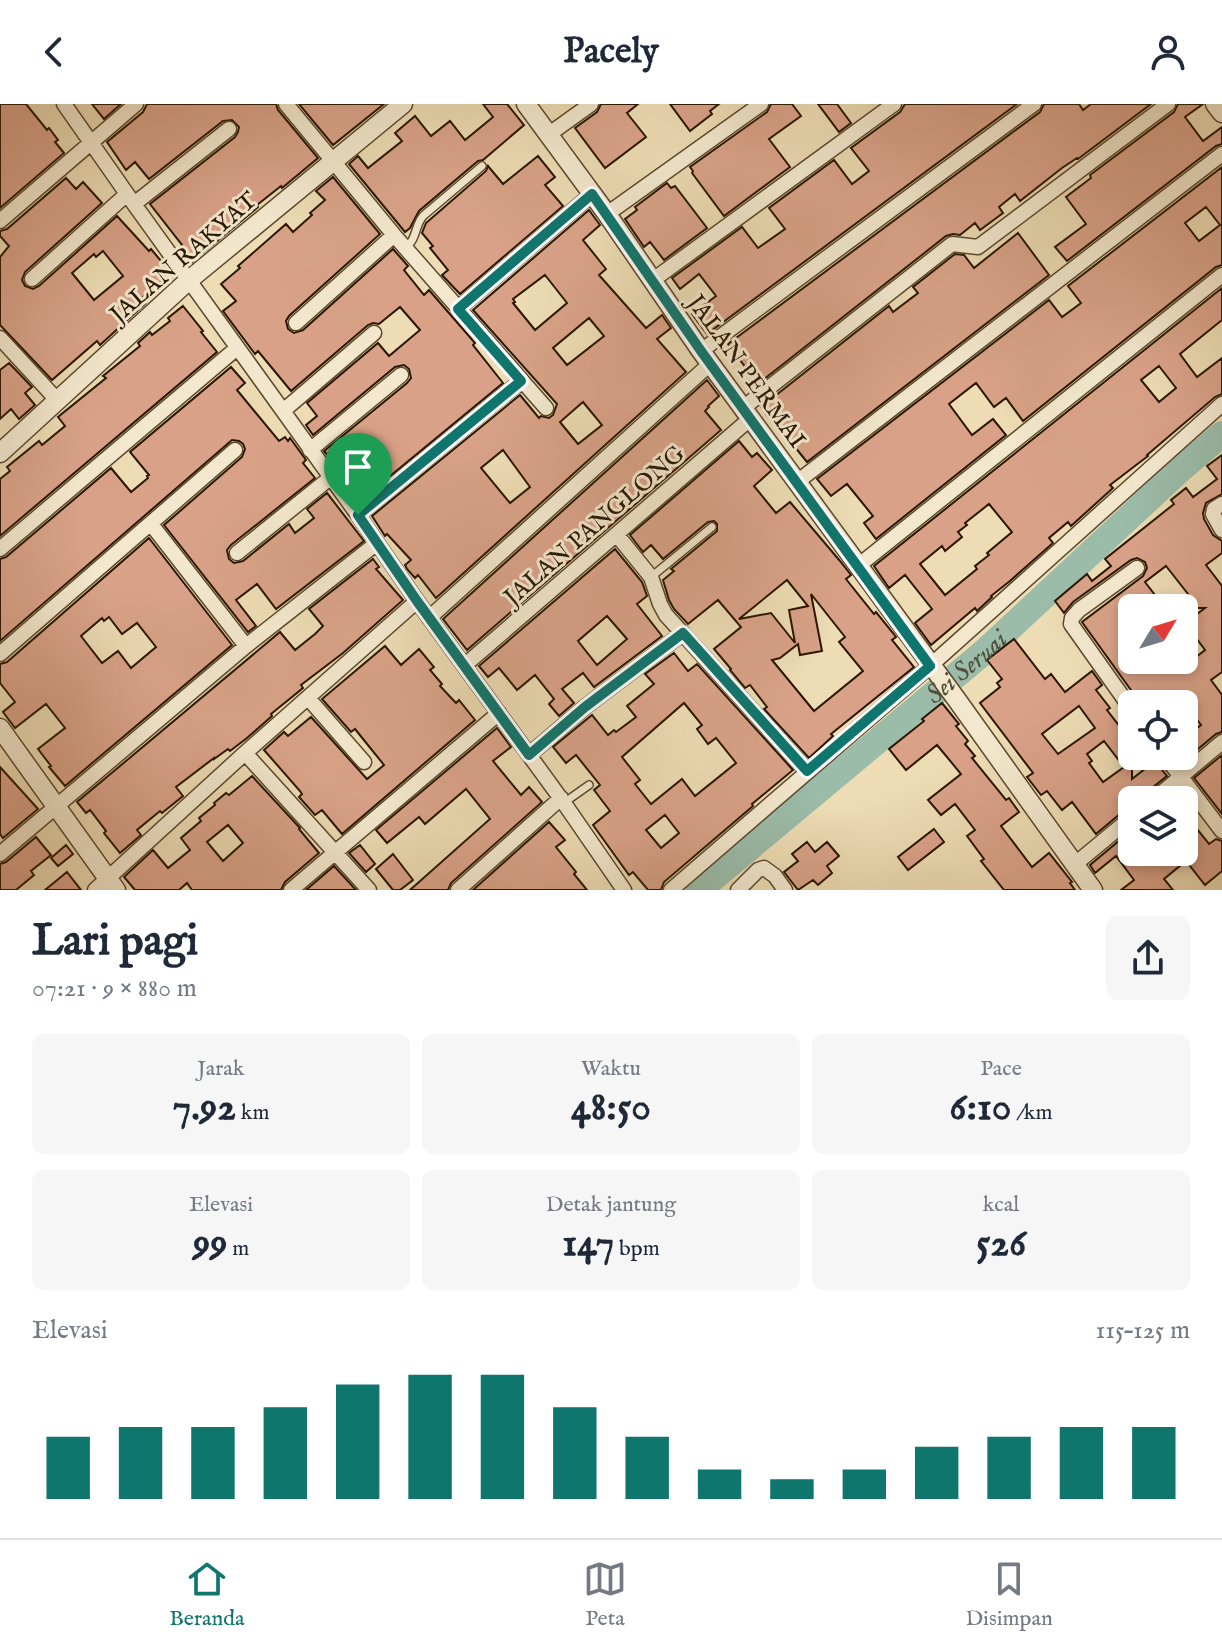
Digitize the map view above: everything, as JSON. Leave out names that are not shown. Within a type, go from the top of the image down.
[{"type":"street","points":[[64,104],[624,890]]},
{"type":"street","points":[[0,221],[136,104]]},
{"type":"street","points":[[286,104],[405,249],[546,408]]},
{"type":"street","name":"JALAN RAKYAT","points":[[0,453],[189,280],[403,104]]},
{"type":"street","name":"JALAN PERMAI","points":[[526,104],[1093,890]]},
{"type":"street","points":[[548,135],[591,104]]},
{"type":"street","points":[[607,214],[761,104]]},
{"type":"street","points":[[653,280],[894,104]]},
{"type":"street","points":[[429,618],[706,357],[1034,104]]},
{"type":"street","name":"JALAN PANGLONG","points":[[465,665],[617,535],[747,413],[952,244],[978,247],[1168,104]]},
{"type":"street","points":[[1215,104],[1222,113]]},
{"type":"street","points":[[32,279],[130,199],[229,129]]},
{"type":"street","points":[[797,482],[1222,154]]},
{"type":"street","points":[[458,309],[592,194]]},
{"type":"street","points":[[296,323],[394,235]]},
{"type":"street","points":[[858,566],[1222,275]]},
{"type":"street","points":[[283,411],[374,333]]},
{"type":"street","points":[[0,338],[57,400]]},
{"type":"street","points":[[0,549],[237,348]]},
{"type":"street","points":[[310,450],[401,375]]},
{"type":"street","points":[[358,515],[521,381]]},
{"type":"street","points":[[671,890],[931,666],[1222,404]]},
{"type":"street","points":[[0,654],[235,450]]},
{"type":"street","points":[[237,553],[330,478]]},
{"type":"street","points":[[1217,508],[1214,518],[1222,530]]},
{"type":"street","points":[[151,524],[246,646]]},
{"type":"street","points":[[617,535],[651,577],[666,615],[807,771]]},
{"type":"street","points":[[0,854],[246,646],[377,543]]},
{"type":"street","points":[[1118,690],[1071,624],[1079,610],[1137,568]]},
{"type":"street","points":[[0,728],[56,807],[106,886],[245,753],[417,601]]},
{"type":"street","points":[[529,755],[585,707],[683,633]]},
{"type":"street","points":[[308,698],[364,762]]},
{"type":"street","points":[[291,890],[499,713]]},
{"type":"street","points":[[1169,786],[1222,742]]},
{"type":"street","points":[[245,753],[369,890]]},
{"type":"street","points":[[1175,770],[1222,831]]},
{"type":"street","points":[[458,890],[562,801]]},
{"type":"street","points":[[1074,865],[1118,829]]},
{"type":"street","points":[[738,890],[764,868],[775,876],[785,890]]},
{"type":"lane","points":[[405,249],[414,239],[420,219],[482,166]]},
{"type":"lane","points":[[651,577],[712,527]]},
{"type":"lane","points":[[562,801],[589,785]]},
{"type":"building","points":[[0,104],[26,104],[47,130],[49,128],[64,153],[0,208]]},
{"type":"building","points":[[92,104],[121,104],[104,119]]},
{"type":"building","points":[[147,104],[276,104],[318,158],[257,205],[192,262],[150,204],[235,137],[239,127],[232,120],[223,121],[149,179],[135,162],[126,170],[107,142],[143,112]]},
{"type":"building","points":[[299,104],[384,104],[333,145]]},
{"type":"building","points":[[483,104],[507,104],[524,125],[419,211],[405,232],[349,164],[358,156],[368,168],[402,141],[395,133],[415,116],[431,136],[450,121],[465,140],[493,117]]},
{"type":"building","points":[[601,104],[638,104],[627,113],[646,137],[605,168],[575,128],[597,112]]},
{"type":"building","points":[[670,104],[719,104],[710,111],[712,114],[690,131]]},
{"type":"building","points":[[771,104],[792,104],[801,116],[769,139],[790,167],[724,216],[690,167],[767,112]]},
{"type":"building","points":[[818,104],[837,104],[851,123],[839,132]]},
{"type":"building","points":[[905,104],[1017,104],[707,334],[692,314],[716,296],[699,274],[680,289],[672,278],[742,227],[758,248],[785,229],[769,208],[834,160],[852,184],[869,171],[851,148],[900,112]]},
{"type":"building","points":[[1044,104],[1079,104],[1083,110],[1091,104],[1151,104],[1020,201],[1015,194],[999,207],[1003,213],[980,230],[975,223],[960,235],[946,236],[758,384],[728,344],[1040,112]]},
{"type":"building","points":[[1178,104],[1203,104],[1185,117],[1203,141],[1222,127],[1222,144],[1067,261],[1055,247],[1086,224],[1066,197],[1091,178],[1090,175],[1174,112]]},
{"type":"building","points":[[538,156],[555,177],[545,185],[563,206],[460,294],[442,275],[448,270],[422,233],[426,223],[488,166],[503,184]]},
{"type":"building","points":[[1222,167],[1222,265],[1023,421],[1006,398],[994,407],[976,383],[949,404],[972,435],[993,419],[1006,435],[876,539],[864,523],[873,516],[847,484],[831,496],[817,479],[1049,300],[1062,317],[1081,303],[1068,286]],"holes":[[[1206,207],[1220,225],[1199,241],[1185,223]]]},
{"type":"building","points":[[333,177],[380,234],[289,316],[286,321],[288,329],[294,333],[303,330],[393,249],[408,266],[404,270],[424,295],[429,290],[475,343],[473,345],[503,383],[361,500],[352,489],[355,487],[324,451],[407,383],[411,378],[409,369],[404,365],[395,367],[313,435],[306,425],[317,416],[307,403],[378,343],[389,356],[420,330],[400,307],[379,324],[368,325],[291,391],[258,351],[255,354],[223,311],[236,301],[221,284],[286,224],[293,232],[312,215],[310,213],[325,200],[316,191]]},
{"type":"building","points":[[66,178],[76,189],[83,182],[102,203],[25,272],[22,280],[25,286],[33,289],[39,286],[117,216],[171,273],[142,298],[146,303],[100,345],[97,341],[52,380],[0,325],[0,257],[9,246],[0,236],[0,231],[7,229]],"holes":[[[103,251],[123,276],[94,300],[72,273],[94,254],[96,257]]]},
{"type":"building","points":[[667,183],[671,188],[675,186],[707,228],[664,260],[650,242],[644,247],[625,219],[637,210],[635,207]]},
{"type":"building","points":[[589,210],[600,225],[583,240],[606,269],[599,275],[646,328],[662,315],[671,328],[657,339],[686,372],[436,598],[418,575],[415,578],[407,569],[405,565],[411,560],[387,534],[385,536],[372,516],[520,395],[539,418],[553,415],[557,404],[473,310]],"holes":[[[545,275],[567,303],[535,330],[513,299]],[[589,318],[604,336],[567,365],[553,348]],[[583,402],[602,425],[578,444],[560,422]],[[503,450],[530,487],[510,503],[481,468]]]},
{"type":"building","points":[[1018,233],[1049,275],[807,462],[761,407],[889,306],[893,312],[918,293],[913,287],[955,254],[964,255],[974,268]]},
{"type":"building","points":[[1222,288],[1222,320],[1180,354],[1197,377],[1222,358],[1222,394],[1110,485],[1113,488],[1071,526],[1068,522],[1049,538],[1053,543],[977,611],[975,608],[931,645],[915,623],[932,609],[905,575],[889,588],[874,566]],"holes":[[[1159,366],[1176,388],[1159,402],[1141,380]],[[989,504],[1012,532],[987,553],[989,555],[975,566],[977,569],[945,595],[920,564],[942,546],[945,551],[962,537],[958,532],[967,525],[965,523]]]},
{"type":"building","points":[[183,306],[217,352],[0,536],[0,479],[10,471],[7,467],[39,441],[42,445],[65,426],[58,417],[106,378],[103,376],[140,346],[138,343],[170,321],[168,318]]},
{"type":"building","points":[[9,363],[32,387],[25,393],[35,405],[19,419],[11,409],[0,419],[0,370]]},
{"type":"building","points":[[231,367],[245,383],[237,390],[279,441],[290,438],[315,478],[231,545],[227,550],[229,559],[234,563],[243,561],[289,524],[295,533],[314,518],[307,509],[327,493],[364,541],[276,609],[257,584],[236,600],[256,626],[248,632],[164,525],[242,457],[243,444],[232,440],[0,641],[0,559],[111,468],[131,492],[148,478],[149,475],[130,452]]},
{"type":"building","points":[[707,380],[719,396],[705,411],[721,430],[467,650],[443,619]]},
{"type":"building","points":[[739,441],[752,457],[757,453],[772,470],[754,486],[776,513],[790,502],[851,575],[846,579],[893,633],[896,637],[892,640],[914,667],[831,734],[833,736],[809,758],[764,709],[767,707],[750,685],[745,688],[714,649],[741,627],[718,600],[688,624],[669,600],[663,580],[674,571],[671,569],[717,531],[717,524],[708,522],[663,559],[651,545],[643,552],[630,535]],"holes":[[[787,580],[808,606],[789,610],[795,643],[771,613],[739,619]],[[811,594],[845,637],[839,642],[863,671],[814,711],[772,660],[780,658],[798,644],[800,655],[822,651]]]},
{"type":"building","points":[[1222,455],[1222,494],[1206,503],[1203,513],[1213,535],[1222,541],[1222,553],[1206,565],[1222,586],[1222,672],[1211,680],[1222,695],[1222,732],[1198,749],[1198,727],[1201,725],[1198,721],[1198,690],[1131,690],[1119,674],[1198,674],[1198,655],[1205,650],[1198,641],[1198,613],[1205,608],[1198,608],[1198,594],[1188,594],[1166,566],[1145,582],[1154,594],[1119,594],[1143,576],[1147,568],[1145,562],[1137,558],[1073,602],[1064,613],[1055,601],[1087,574],[1092,581],[1111,566],[1105,559],[1174,504],[1171,500],[1186,488],[1193,497],[1217,479],[1207,466]]},
{"type":"building","points":[[149,538],[232,645],[65,786],[38,749],[65,728],[46,704],[15,728],[3,712],[15,702],[0,683],[0,664],[7,662]],"holes":[[[109,617],[122,634],[137,623],[156,647],[131,668],[118,651],[102,663],[81,636],[102,618],[104,621]]]},
{"type":"building","points":[[615,549],[642,582],[647,596],[637,604],[662,636],[594,687],[583,673],[562,689],[574,703],[559,716],[549,704],[554,699],[535,675],[517,690],[499,668],[488,677],[479,666]],"holes":[[[607,616],[627,639],[597,665],[578,641]]]},
{"type":"building","points":[[373,559],[379,567],[376,569],[403,600],[301,685],[303,688],[247,738],[176,787],[183,796],[137,830],[141,835],[120,853],[90,810],[86,813],[77,802],[280,632],[295,650],[315,634],[323,626],[309,609]]},
{"type":"building","points":[[1118,595],[1118,672],[1082,622]]},
{"type":"building","points":[[1014,639],[1045,679],[1051,674],[1065,692],[1092,671],[1102,685],[1096,690],[1118,724],[1118,759],[1104,741],[1087,754],[1092,761],[1089,763],[1103,782],[1120,770],[1132,770],[1132,779],[1144,770],[1162,770],[1167,776],[1154,786],[1118,786],[1118,816],[1096,834],[1072,802],[1062,810],[1047,791],[1041,795],[1027,777],[1033,773],[980,703],[1000,687],[997,683],[1002,679],[987,660]],"holes":[[[1079,706],[1095,728],[1058,754],[1042,734]]]},
{"type":"building","points":[[385,646],[401,665],[419,649],[434,667],[430,670],[442,684],[440,686],[456,703],[459,700],[475,720],[342,834],[322,810],[315,815],[299,797],[302,794],[300,791],[264,750],[284,732],[288,736],[311,717],[367,779],[384,765],[355,729],[351,732],[322,699]]},
{"type":"building","points":[[674,653],[688,671],[697,664],[793,770],[664,882],[661,890],[648,890],[633,872],[629,875],[593,825],[610,811],[594,790],[600,785],[576,755],[566,763],[553,747],[592,715],[608,735],[636,717],[627,706],[654,684],[645,674]],"holes":[[[684,703],[702,725],[697,729],[708,744],[716,738],[736,763],[695,796],[682,779],[651,804],[635,784],[640,780],[622,757]],[[665,815],[679,833],[661,848],[646,830]]]},
{"type":"building","points":[[942,703],[959,724],[956,726],[968,741],[965,744],[975,756],[972,758],[1019,812],[1001,826],[1032,867],[1049,853],[1075,890],[1004,890],[981,861],[984,859],[967,836],[975,830],[955,804],[941,815],[928,800],[961,774],[937,745],[906,770],[889,749]]},
{"type":"building","points":[[497,728],[511,747],[493,761],[521,795],[529,787],[542,802],[451,883],[448,890],[410,890],[490,819],[466,789],[425,824],[419,817],[387,843],[376,830]]},
{"type":"building","points":[[1222,755],[1222,814],[1194,778]]},
{"type":"building","points":[[0,767],[38,809],[3,838],[0,834]]},
{"type":"building","points":[[252,776],[319,853],[285,882],[281,890],[192,890],[187,883],[179,890],[135,890],[124,877],[153,850],[168,868],[190,850],[181,838],[201,821],[199,818],[214,803],[226,793],[229,795]],"holes":[[[228,825],[243,843],[223,861],[207,842]]]},
{"type":"building","points":[[549,822],[565,840],[556,847],[587,890],[473,890]]},
{"type":"building","points":[[934,829],[944,842],[908,870],[898,857]]},
{"type":"building","points":[[1198,830],[1209,844],[1216,839],[1222,841],[1222,871],[1205,885],[1190,866],[1198,866]]},
{"type":"building","points":[[36,837],[51,855],[31,871],[34,875],[16,890],[0,890],[0,864]]},
{"type":"building","points":[[807,842],[815,852],[827,842],[839,856],[827,866],[832,873],[818,885],[813,880],[798,890],[784,872],[798,861],[792,854]]},
{"type":"building","points":[[1118,842],[1118,859],[1116,856],[1095,873],[1090,865]]},
{"type":"building","points":[[66,845],[73,854],[58,866],[51,858]]},
{"type":"building","points":[[360,845],[375,864],[366,872],[349,853]]},
{"type":"building","points":[[393,854],[413,880],[400,890],[393,890],[376,869]]},
{"type":"building","points":[[334,866],[356,890],[306,890]]},
{"type":"building","points":[[1124,866],[1180,866],[1164,879],[1173,890],[1121,890],[1134,880]]},
{"type":"building","points":[[67,872],[81,890],[45,890]]},
{"type":"waterway","name":"Sei Seruai","points":[[699,890],[984,652],[1222,434]]},
{"type":"route","points":[[592,194],[701,351],[930,666],[807,771],[683,633],[569,719],[529,755],[358,515],[521,381],[458,309],[592,194]]}]
